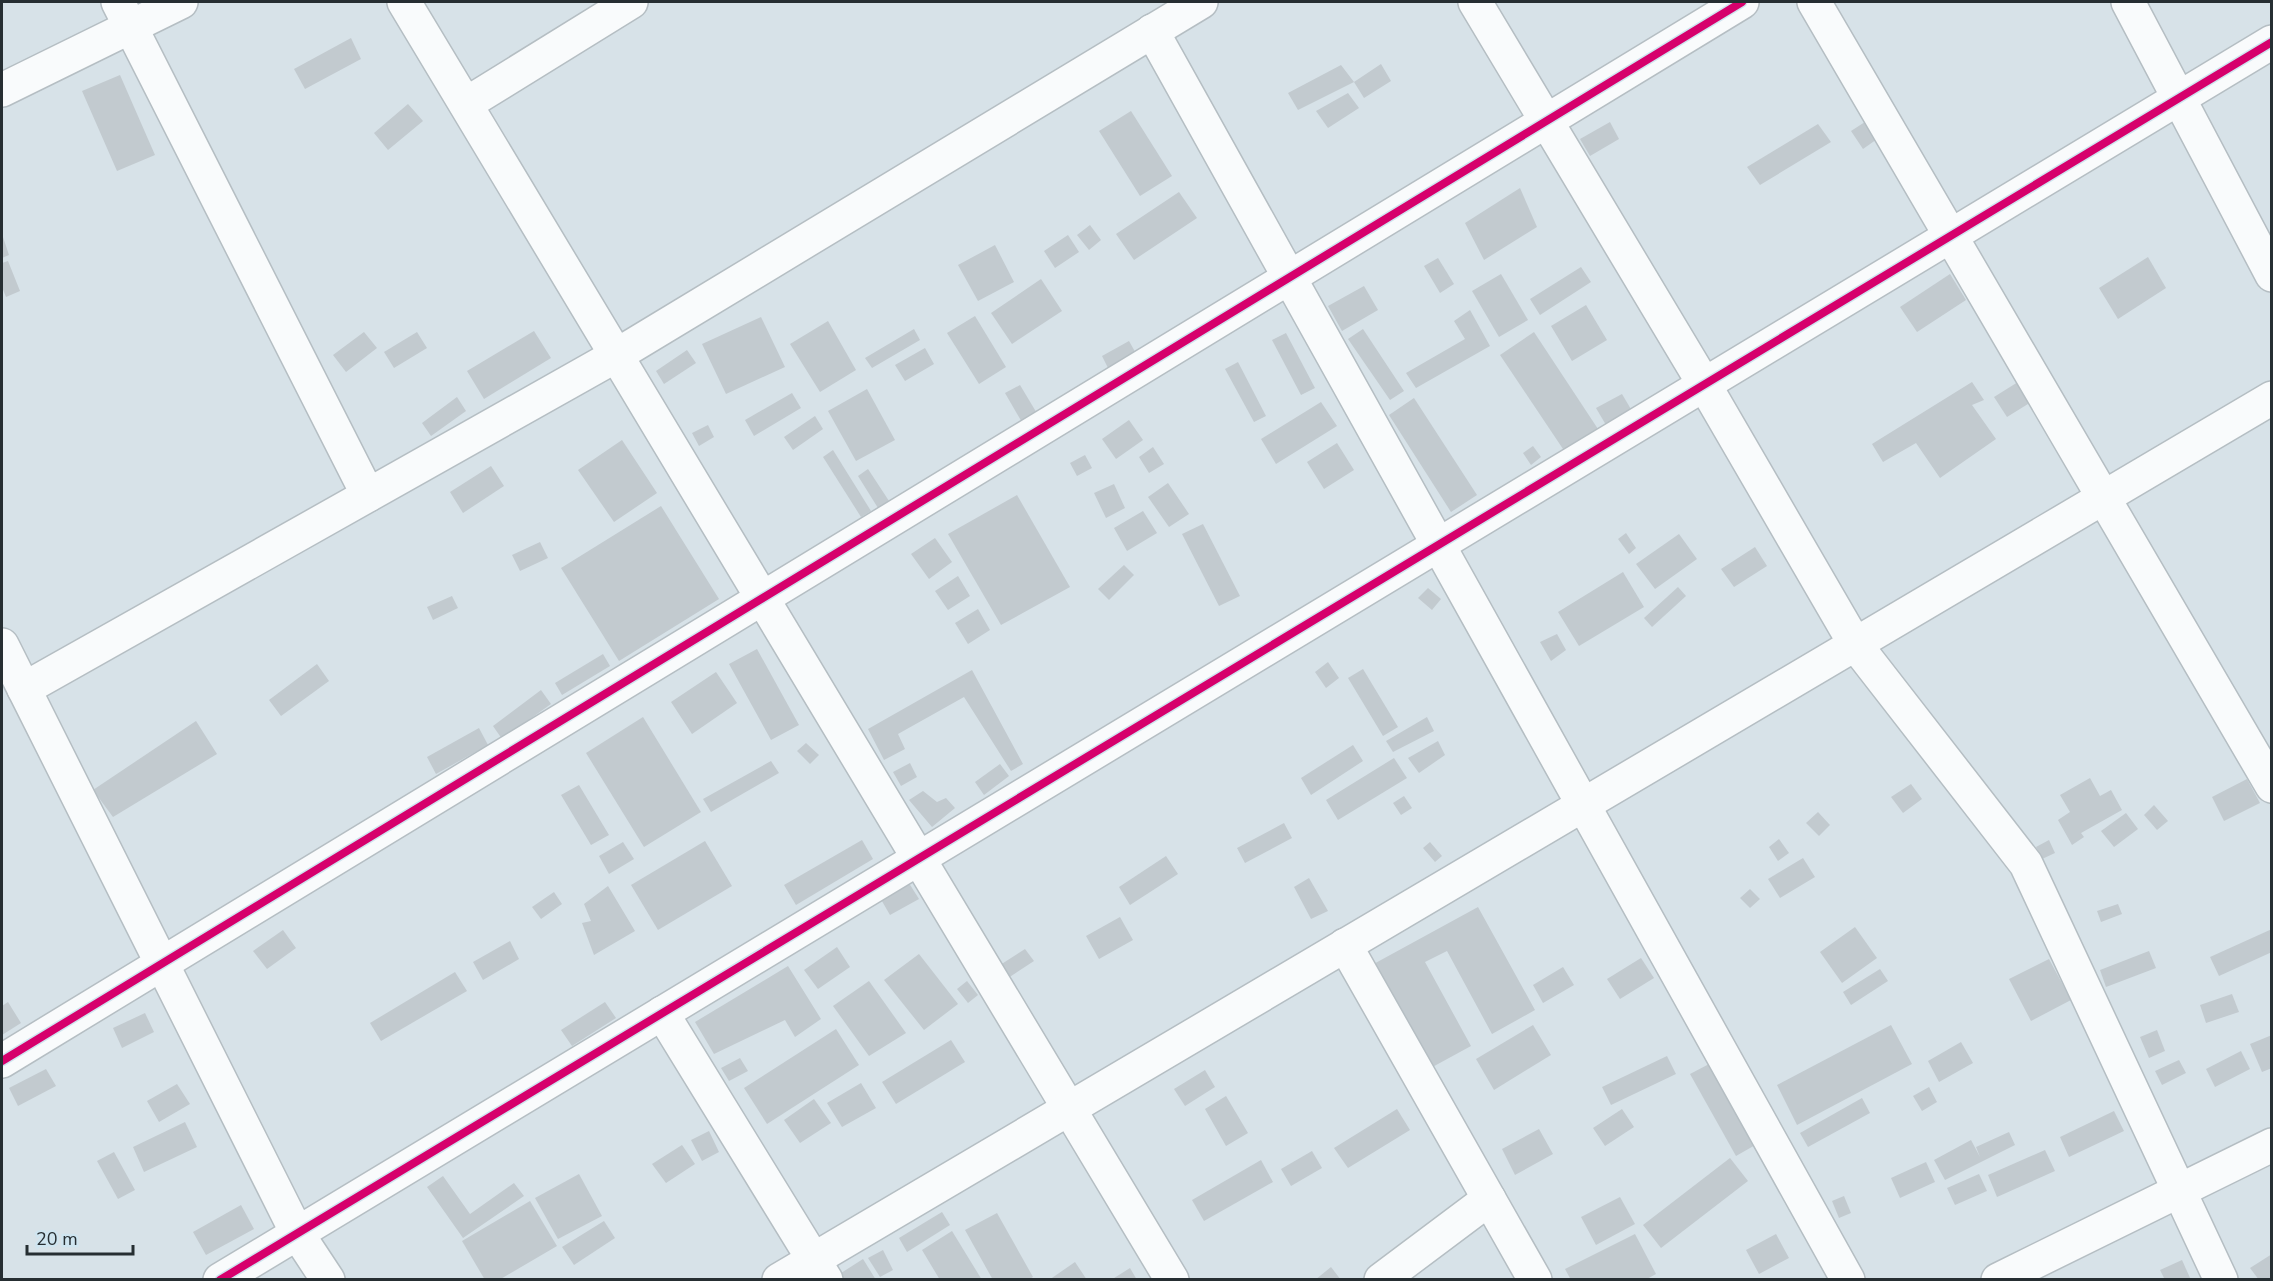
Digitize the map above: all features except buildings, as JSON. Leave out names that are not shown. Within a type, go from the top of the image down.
[{"type":"street","points":[[2,90],[124,14],[181,2]]},
{"type":"street","points":[[404,2],[1172,1280]]},
{"type":"street","points":[[466,104],[631,2]]},
{"type":"street","points":[[24,689],[616,355],[1201,2]]},
{"type":"street","points":[[1475,2],[1704,384],[1855,644],[2026,864],[2221,1280]]},
{"type":"street","points":[[2,1061],[1742,2]]},
{"type":"street","points":[[1814,2],[2271,786]]},
{"type":"street","points":[[2128,2],[2271,275]]},
{"type":"street","points":[[124,14],[368,495]]},
{"type":"street","points":[[1152,31],[1848,1280]]},
{"type":"street","points":[[220,1280],[2271,42]]},
{"type":"street","points":[[779,1280],[820,1269],[1069,1108],[2271,398]]},
{"type":"street","points":[[2,645],[297,1233],[328,1280]]},
{"type":"street","points":[[1345,945],[1535,1280]]},
{"type":"street","points":[[662,1013],[820,1269]]},
{"type":"street","points":[[1998,1280],[2271,1145]]},
{"type":"street","points":[[1381,1280],[1490,1199]]},
{"type":"cycle path","points":[[2,1061],[1742,2]]},
{"type":"cycle path","points":[[220,1280],[2272,42]]}]
